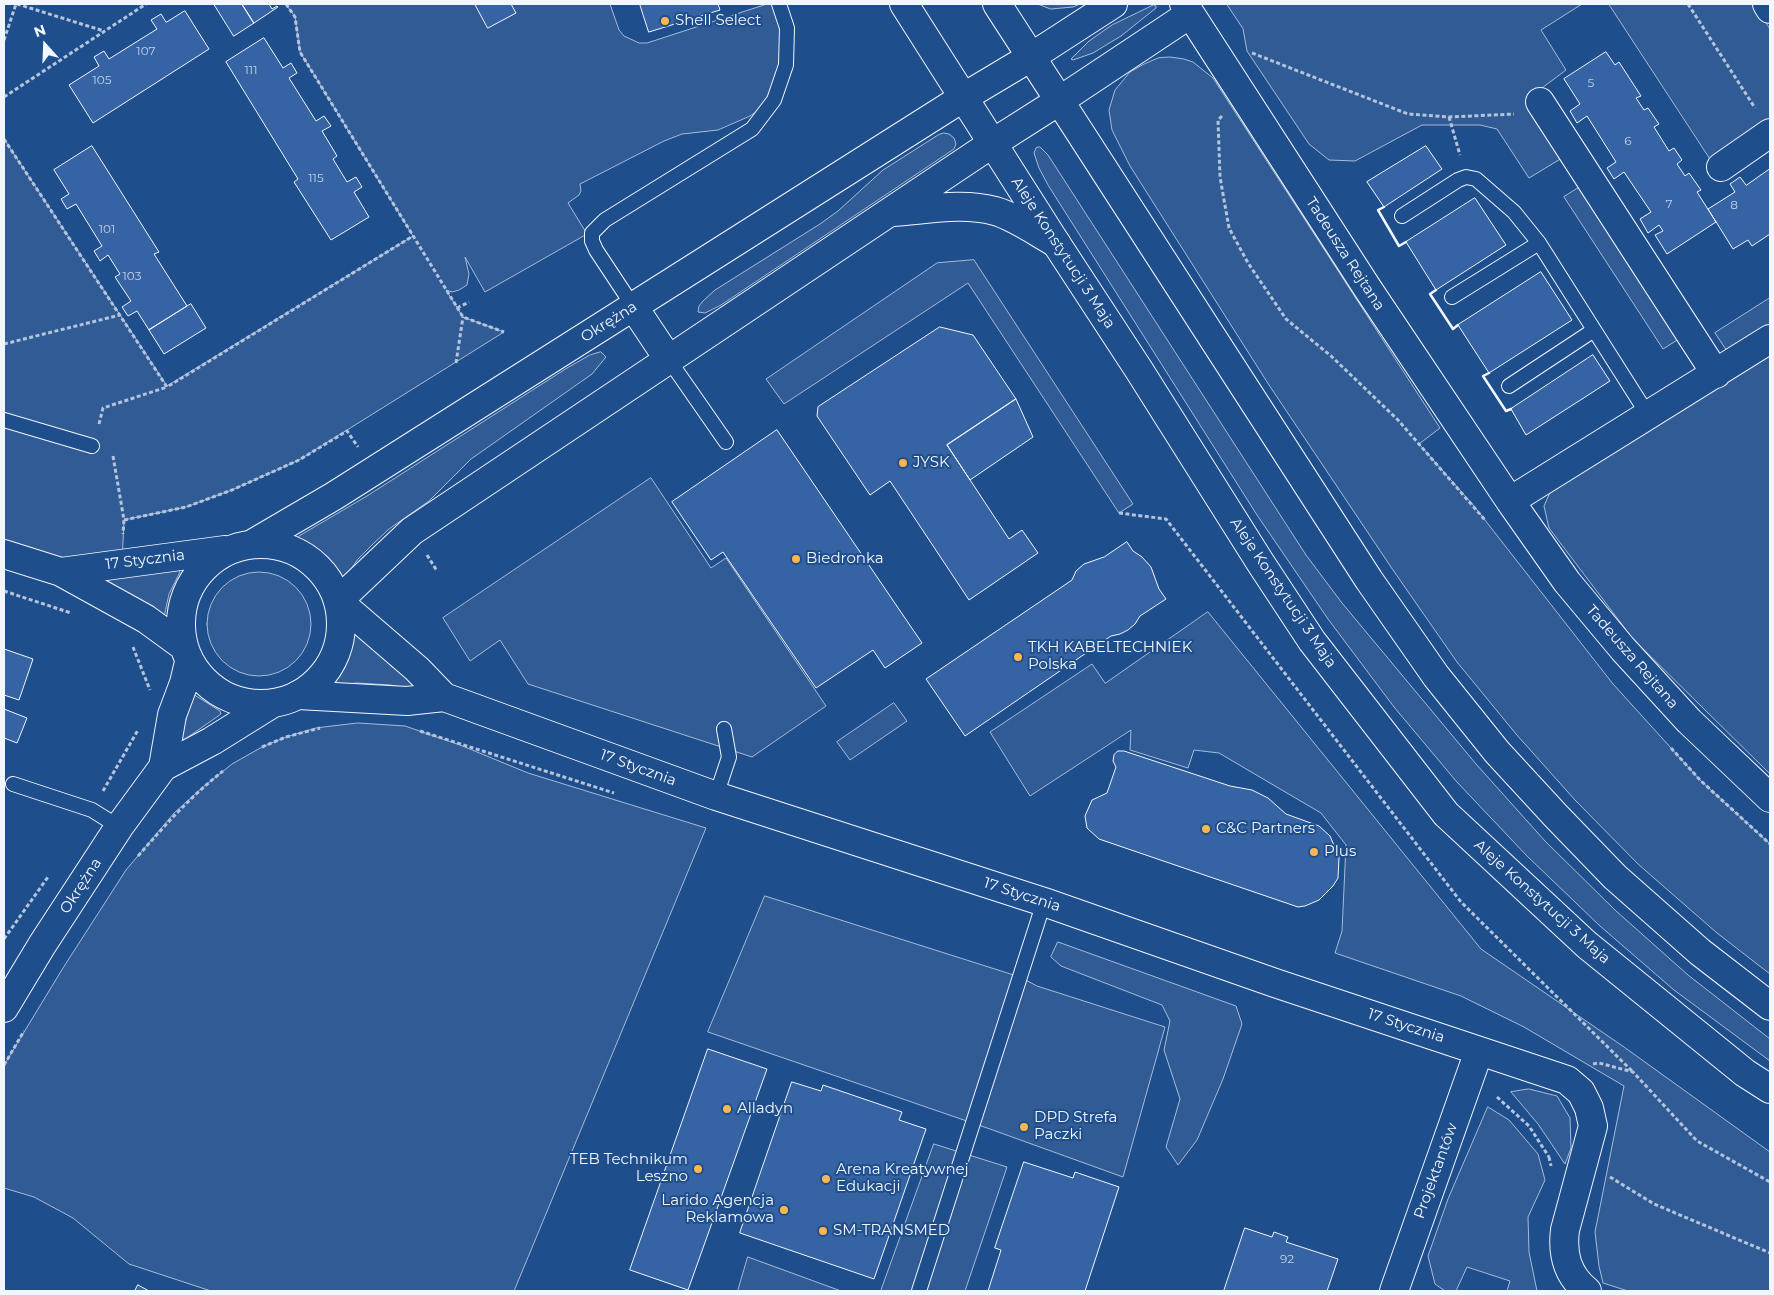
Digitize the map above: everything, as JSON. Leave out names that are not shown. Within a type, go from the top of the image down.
[{"type":"street","name":"Aleje Konstytucji 3 Maja","points":[[904,4],[1312,641],[1446,814],[1586,945],[1745,1073],[1770,1089]]},
{"type":"street","points":[[997,4],[1369,580],[1436,676],[1497,752],[1615,877],[1700,952],[1770,1006]]},
{"type":"street","name":"Okrężna","points":[[241,546],[334,496],[964,97],[1032,57],[1113,4]]},
{"type":"street","points":[[1767,4],[1770,9]]},
{"type":"street","points":[[338,601],[412,531],[993,143],[1059,101],[1187,9]]},
{"type":"street","name":"Tadeusza Rejtana","points":[[1187,9],[1373,298],[1510,502],[1567,582],[1623,649],[1689,721],[1770,798]]},
{"type":"street","points":[[1529,108],[1716,374]]},
{"type":"street","points":[[1721,167],[1770,133]]},
{"type":"street","points":[[890,212],[940,208],[979,208],[1007,216],[1056,243]]},
{"type":"street","points":[[633,306],[669,360]]},
{"type":"street","points":[[1510,502],[1770,339]]},
{"type":"street","points":[[163,767],[212,741],[285,699],[320,678],[335,655],[342,628],[338,601],[329,580],[314,563],[296,551],[275,544],[241,546],[213,559],[198,572],[188,589],[182,607],[180,626],[186,654],[204,682],[225,696],[248,703],[285,699]]},
{"type":"street","name":"17 Stycznia","points":[[61,572],[241,546]]},
{"type":"street","name":"17 Stycznia","points":[[4,554],[61,572],[146,619],[186,654]]},
{"type":"street","name":"17 Stycznia","points":[[338,601],[417,669],[444,697],[716,796],[1044,902],[1276,983],[1567,1080],[1581,1092],[1589,1108],[1593,1126],[1584,1161]]},
{"type":"street","points":[[163,767],[172,715],[186,654]]},
{"type":"street","name":"17 Stycznia","points":[[285,699],[407,701],[444,697]]},
{"type":"street","name":"Okrężna","points":[[4,1008],[42,945],[119,827],[163,767]]},
{"type":"street","name":"Projektantów","points":[[1394,1291],[1479,1051]]},
{"type":"street","points":[[1584,1161],[1565,1230],[1564,1245],[1565,1259],[1571,1273],[1579,1285],[1586,1291]]},
{"type":"lane","points":[[633,306],[596,250],[592,241],[592,233],[605,220],[752,129],[774,100],[786,65],[787,28],[779,4]]},
{"type":"lane","points":[[1402,216],[1458,180],[1466,177],[1476,179],[1514,212],[1539,243],[1648,415]]},
{"type":"lane","points":[[1452,298],[1539,243]]},
{"type":"lane","points":[[1509,386],[1594,330]]},
{"type":"lane","points":[[669,360],[726,442]]},
{"type":"lane","points":[[4,420],[92,446]]},
{"type":"lane","points":[[716,796],[728,757],[724,729]]},
{"type":"lane","points":[[13,784],[92,810],[119,827]]},
{"type":"lane","points":[[919,1291],[1044,902]]},
{"type":"path","points":[[4,40],[16,4],[104,32]]},
{"type":"path","points":[[4,97],[146,4]]},
{"type":"path","points":[[286,4],[295,17],[300,52],[457,308],[463,317],[504,332]]},
{"type":"path","points":[[1688,4],[1754,106]]},
{"type":"path","points":[[1247,51],[1408,114],[1449,117],[1529,108]]},
{"type":"path","points":[[1244,95],[1218,120],[1220,177],[1229,228],[1248,263],[1286,319],[1331,356],[1398,420],[1485,521]]},
{"type":"path","points":[[1449,117],[1456,139]]},
{"type":"path","points":[[4,139],[167,386]]},
{"type":"path","points":[[92,446],[103,408],[167,386],[413,236]]},
{"type":"path","points":[[457,308],[469,302]]},
{"type":"path","points":[[4,344],[120,316]]},
{"type":"path","points":[[456,362],[463,317]]},
{"type":"path","points":[[99,424],[104,426]]},
{"type":"path","points":[[113,455],[124,520],[186,507],[232,490],[299,460],[314,451]]},
{"type":"path","points":[[1119,513],[1166,519],[1461,902],[1633,1072],[1697,1141],[1770,1182]]},
{"type":"path","points":[[4,591],[74,614]]},
{"type":"path","points":[[92,810],[140,726]]},
{"type":"path","points":[[1669,746],[1700,780],[1770,844]]},
{"type":"path","points":[[132,863],[174,813],[202,788]]},
{"type":"path","points":[[4,939],[52,871]]},
{"type":"path","points":[[4,1065],[27,1027]]},
{"type":"path","points":[[1567,1080],[1584,1066],[1599,1063],[1633,1072]]},
{"type":"path","points":[[1497,1097],[1529,1126],[1574,1196]]},
{"type":"path","points":[[1584,1161],[1654,1204],[1770,1253]]},
{"type":"shaded area","points":[[286,4],[610,4],[619,30],[624,36],[639,43],[647,43],[767,4],[779,4],[787,28],[774,100],[750,116],[718,130],[682,134],[664,141],[580,184],[581,191],[579,195],[568,203],[587,234],[485,292],[465,257],[469,274],[467,285],[452,292],[446,290],[463,317],[504,332],[299,460],[232,490],[186,507],[124,520],[122,563],[4,553],[4,139],[167,386],[413,236],[300,52],[295,17]]},
{"type":"shaded area","points":[[1038,4],[1080,4],[1073,7],[1051,9]]},
{"type":"shaded area","points":[[1227,4],[1582,4],[1541,30],[1566,70],[1530,97],[1567,155],[1529,178],[1497,129],[1480,125],[1422,125],[1355,161],[1329,160],[1309,144],[1247,51],[1243,29]]},
{"type":"shaded area","points":[[1609,4],[1754,4],[1770,29],[1770,123],[1713,163]]},
{"type":"shaded area","points":[[1154,5],[1156,8],[1121,36],[1093,53],[1071,59],[1089,41],[1112,25]]},
{"type":"shaded area","points":[[1170,57],[1193,62],[1213,78],[1440,428],[1419,444],[1474,506],[1613,684],[1700,780],[1770,844],[1770,974],[1717,933],[1638,864],[1575,800],[1516,734],[1457,662],[1269,385],[1130,166],[1112,130],[1109,110],[1115,90],[1130,72],[1158,58]]},
{"type":"shaded area","points":[[944,133],[954,138],[956,144],[954,149],[721,305],[705,313],[698,312],[699,306],[715,290],[820,224],[838,211],[883,170]]},
{"type":"shaded area","points":[[1040,147],[1048,155],[1306,555],[1342,603],[1476,764],[1545,841],[1616,911],[1688,975],[1770,1039],[1770,1061],[1674,990],[1600,926],[1527,856],[1456,781],[1394,707],[1328,619],[1257,515],[1048,185],[1034,153],[1036,148]]},
{"type":"shaded area","points":[[1583,185],[1682,337],[1663,349],[1564,197]]},
{"type":"shaded area","points":[[974,260],[1133,504],[1119,513],[968,283],[784,404],[766,379],[937,263]]},
{"type":"shaded area","points":[[1770,298],[1770,324],[1727,351],[1715,333]]},
{"type":"shaded area","points":[[1770,350],[1770,774],[1633,639],[1549,528],[1544,506],[1552,488]]},
{"type":"shaded area","points":[[601,352],[606,357],[592,374],[471,459],[429,501],[389,529],[373,544],[358,559],[344,579],[341,579],[324,556],[298,538],[567,368],[590,355]]},
{"type":"shaded area","points":[[651,478],[711,568],[726,558],[826,706],[752,757],[528,684],[500,640],[470,661],[443,618]]},
{"type":"shaded area","points":[[178,570],[180,572],[169,594],[164,617],[90,577],[140,575]]},
{"type":"shaded area","points":[[259,572],[279,576],[296,587],[307,604],[311,624],[307,644],[296,661],[279,672],[259,676],[239,672],[222,661],[211,644],[207,624],[211,604],[222,587],[239,576]]},
{"type":"shaded area","points":[[1208,612],[1481,949],[1624,1047],[1770,1152],[1770,1291],[1628,1291],[1603,1283],[1595,1232],[1624,1086],[1524,1027],[1461,996],[1335,953],[1342,931],[1346,845],[1321,813],[1219,753],[1194,750],[1188,768],[1130,750],[1131,730],[1030,796],[990,732],[1092,664],[1105,683]]},
{"type":"shaded area","points":[[354,626],[391,666],[425,687],[424,691],[390,685],[357,683],[336,685],[333,683],[344,664]]},
{"type":"shaded area","points":[[193,694],[220,711],[221,714],[181,742],[179,739]]},
{"type":"shaded area","points":[[894,703],[907,721],[850,760],[837,742]]},
{"type":"shaded area","points":[[358,723],[405,726],[460,745],[528,773],[706,828],[514,1291],[211,1291],[129,1264],[73,1218],[34,1197],[4,1188],[4,1065],[126,870],[174,813],[232,764],[262,747],[286,737],[316,728]]},
{"type":"shaded area","points":[[765,896],[1020,977],[1037,986],[1165,1027],[1123,1177],[708,1032]]},
{"type":"shaded area","points":[[1058,942],[1236,1006],[1242,1024],[1223,1079],[1197,1140],[1178,1165],[1166,1147],[1180,1099],[1164,1050],[1170,1021],[1162,1005],[1061,966],[1051,957]]},
{"type":"shaded area","points":[[1529,1089],[1557,1096],[1570,1118],[1571,1148],[1565,1164],[1538,1124],[1511,1092]]},
{"type":"shaded area","points":[[1488,1107],[1509,1120],[1538,1154],[1545,1180],[1528,1217],[1529,1252],[1537,1291],[1507,1291],[1510,1281],[1467,1267],[1456,1291],[1445,1291],[1435,1284],[1428,1256],[1448,1199]]},
{"type":"shaded area","points":[[934,1144],[1007,1167],[965,1291],[881,1291]]},
{"type":"shaded area","points":[[748,1257],[841,1291],[738,1291]]},
{"type":"building","points":[[214,4],[242,4],[254,23],[234,36]]},
{"type":"building","points":[[242,4],[269,4],[272,9],[278,7],[254,23]]},
{"type":"building","points":[[475,4],[511,4],[516,13],[488,28]]},
{"type":"building","name":"Shell Select","points":[[640,4],[718,4],[720,10],[649,32]]},
{"type":"building","points":[[185,11],[209,49],[93,123],[69,85],[99,66],[94,57],[104,51],[109,59],[157,29],[151,20],[161,14],[166,22]]},
{"type":"building","points":[[264,38],[283,68],[291,63],[297,73],[289,78],[316,121],[324,116],[331,126],[322,131],[337,156],[333,159],[347,182],[356,177],[362,187],[354,192],[369,217],[331,240],[294,182],[298,179],[226,62]]},
{"type":"building","points":[[1606,52],[1615,65],[1619,62],[1641,96],[1636,98],[1644,110],[1648,108],[1659,124],[1654,127],[1669,151],[1674,148],[1682,160],[1677,164],[1685,176],[1689,173],[1701,190],[1697,192],[1716,222],[1667,254],[1655,235],[1663,231],[1659,225],[1648,233],[1640,219],[1651,212],[1624,172],[1614,179],[1607,168],[1616,162],[1587,116],[1577,123],[1570,111],[1580,104],[1564,79]]},
{"type":"building","points":[[92,146],[159,252],[154,254],[187,306],[149,330],[137,311],[128,316],[122,307],[131,301],[115,277],[120,274],[108,255],[100,261],[94,251],[102,246],[76,204],[67,209],[61,199],[69,194],[54,170]]},
{"type":"building","points":[[1426,146],[1442,169],[1384,207],[1367,182]]},
{"type":"building","points":[[1770,169],[1770,234],[1752,246],[1748,240],[1733,249],[1708,209],[1735,192],[1730,184],[1740,177],[1746,185]]},
{"type":"building","points":[[1475,198],[1506,245],[1436,290],[1406,242]]},
{"type":"building","points":[[1541,272],[1572,320],[1489,373],[1458,325]]},
{"type":"building","points":[[191,304],[206,328],[164,354],[149,330]]},
{"type":"building","name":"JYSK","points":[[940,327],[973,335],[1016,399],[947,445],[1009,539],[1022,530],[1038,553],[969,600],[890,481],[870,495],[817,416],[818,407]]},
{"type":"building","points":[[1593,355],[1610,381],[1526,435],[1511,409]]},
{"type":"building","points":[[1016,399],[1033,437],[970,480],[947,445]]},
{"type":"building","name":"Biedronka","points":[[777,430],[922,643],[885,668],[873,650],[816,688],[723,552],[711,560],[672,502]]},
{"type":"building","name":"TKH KABELTECHNIEK Polska","points":[[1127,542],[1133,551],[1151,567],[1159,589],[1166,599],[1140,616],[1128,630],[1111,636],[965,736],[926,679],[1072,580],[1076,571],[1084,564],[1104,557]]},
{"type":"building","points":[[4,649],[33,659],[19,700],[4,695]]},
{"type":"building","points":[[4,709],[27,718],[17,743],[4,738]]},
{"type":"building","name":"C&C Partners","points":[[1118,751],[1124,751],[1230,786],[1252,790],[1268,798],[1286,814],[1319,826],[1330,836],[1339,857],[1338,878],[1319,900],[1298,907],[1099,839],[1087,828],[1085,816],[1092,800],[1107,793],[1116,767],[1113,761],[1114,755]]},
{"type":"building","name":"TEB Technikum Leszno","points":[[708,1049],[767,1069],[688,1290],[630,1270]]},
{"type":"building","points":[[792,1082],[821,1091],[823,1085],[902,1112],[899,1120],[926,1129],[874,1279],[740,1233]]},
{"type":"building","points":[[1024,1162],[1073,1178],[1075,1172],[1119,1187],[1085,1291],[988,1291],[1001,1250],[995,1248]]},
{"type":"building","points":[[1245,1228],[1272,1237],[1274,1232],[1288,1237],[1286,1242],[1338,1259],[1327,1291],[1224,1291]]},
{"type":"building","points":[[138,1285],[149,1291],[135,1291]]},
{"type":"wall","points":[[1384,207],[1378,210],[1399,246],[1406,242]]},
{"type":"wall","points":[[1436,290],[1430,294],[1453,329],[1458,325]]},
{"type":"wall","points":[[1489,373],[1483,376],[1506,411],[1511,409]]},
{"type":"place","name":"Shell Select","points":[[665,21]]},
{"type":"place","name":"JYSK","points":[[903,463]]},
{"type":"place","name":"Biedronka","points":[[796,559]]},
{"type":"place","name":"TKH KABELTECHNIEK Polska","points":[[1018,657]]},
{"type":"place","name":"C&C Partners","points":[[1206,829]]},
{"type":"place","name":"Plus","points":[[1314,852]]},
{"type":"place","name":"Alladyn","points":[[727,1109]]},
{"type":"place","name":"DPD Strefa Paczki","points":[[1024,1127]]},
{"type":"place","name":"TEB Technikum Leszno","points":[[698,1169]]},
{"type":"place","name":"Arena Kreatywnej Edukacji","points":[[826,1179]]},
{"type":"place","name":"Larido Agencja Reklamowa","points":[[784,1210]]},
{"type":"place","name":"SM-TRANSMED","points":[[823,1231]]}]
